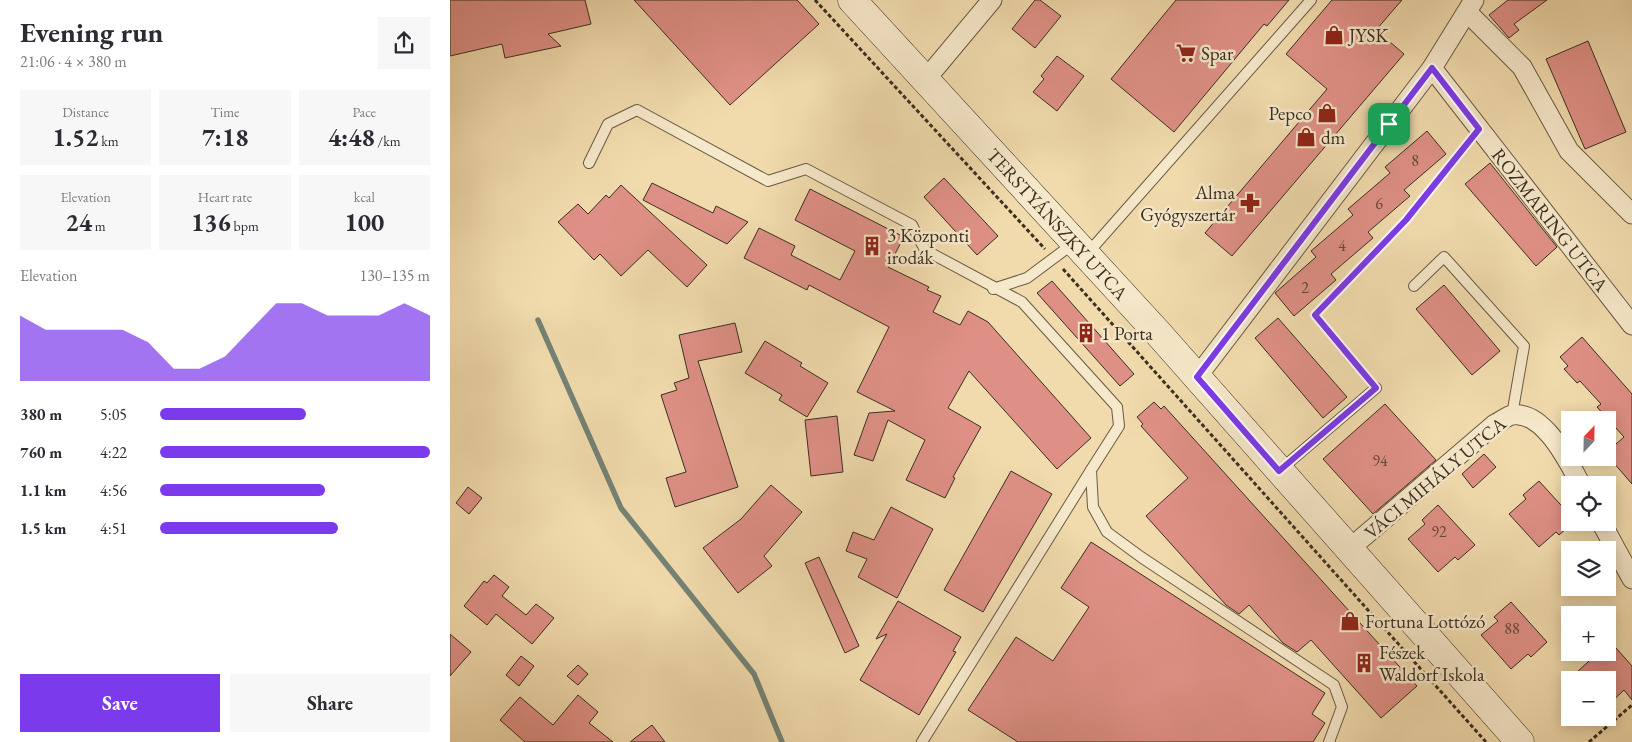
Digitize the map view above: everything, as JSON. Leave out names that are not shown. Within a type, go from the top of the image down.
[{"type":"main road","name":"TERSTYÁNSZKY UTCA","points":[[852,0],[926,79],[1071,252],[1197,377],[1348,550],[1520,742]]},
{"type":"street","points":[[926,79],[992,0]]},
{"type":"street","points":[[1197,377],[1432,68],[1471,6],[1522,67],[1569,150],[1632,214]]},
{"type":"street","name":"ROZMARING UTCA","points":[[1432,68],[1632,325]]},
{"type":"street","name":"VÁCI MIHÁLY UTCA","points":[[1348,550],[1495,424],[1512,415],[1526,416],[1542,427],[1559,446],[1576,476]]},
{"type":"street","points":[[1606,531],[1632,579]]},
{"type":"lane","points":[[993,289],[1027,278],[1071,252],[1311,0]]},
{"type":"lane","points":[[589,163],[608,124],[637,110],[768,181],[806,168],[912,225],[925,250],[993,289],[1022,302],[1117,407],[1119,426],[922,742]]},
{"type":"lane","points":[[1414,286],[1444,257],[1524,346],[1512,415]]},
{"type":"lane","points":[[1279,471],[1376,388]]},
{"type":"lane","points":[[1090,470],[1093,507],[1107,532],[1141,557],[1334,685],[1342,707],[1329,742]]},
{"type":"path","points":[[815,0],[1071,252],[1154,368],[1486,742]]},
{"type":"path","points":[[1376,388],[1315,315],[1406,220],[1479,129]]},
{"type":"path","points":[[1589,742],[1632,705]]},
{"type":"building","points":[[450,0],[585,0],[591,24],[548,34],[561,46],[505,58],[502,44],[450,56]]},
{"type":"building","points":[[634,0],[797,0],[819,24],[730,105]]},
{"type":"building","points":[[1035,0],[1040,0],[1061,16],[1035,48],[1012,29]]},
{"type":"building","name":"Spar","points":[[1176,0],[1289,0],[1267,26],[1264,24],[1174,132],[1111,79]]},
{"type":"building","points":[[1332,0],[1402,0],[1376,30],[1404,54],[1232,256],[1205,233],[1327,89],[1286,54]]},
{"type":"building","points":[[1508,0],[1547,0],[1514,24],[1519,30],[1509,38],[1489,15]]},
{"type":"building","points":[[1588,41],[1626,132],[1585,149],[1546,59]]},
{"type":"building","points":[[1057,56],[1084,76],[1057,111],[1033,92],[1044,79],[1041,76]]},
{"type":"building","points":[[1427,131],[1446,154],[1404,190],[1410,196],[1368,232],[1373,238],[1331,274],[1336,280],[1294,316],[1275,293],[1316,257],[1311,251],[1353,215],[1348,209],[1390,173],[1385,167]]},
{"type":"building","points":[[1490,163],[1557,247],[1536,266],[1465,184]]},
{"type":"building","points":[[944,178],[998,236],[977,255],[924,197]]},
{"type":"building","points":[[652,183],[713,213],[716,206],[748,222],[727,244],[643,200]]},
{"type":"building","points":[[621,185],[707,265],[687,287],[648,250],[621,276],[600,254],[594,260],[558,222],[578,204],[588,214],[606,195],[609,198]]},
{"type":"building","points":[[810,189],[904,237],[888,267],[929,287],[927,290],[941,296],[933,312],[960,325],[968,311],[988,322],[1091,438],[1057,469],[969,371],[948,408],[981,427],[953,477],[955,478],[945,498],[906,480],[925,440],[888,420],[873,461],[854,455],[869,413],[895,411],[857,392],[889,327],[809,285],[807,290],[744,258],[759,228],[795,246],[791,255],[840,280],[855,251],[795,220]]},
{"type":"building","name":"1 Porta","points":[[1052,281],[1134,374],[1120,386],[1037,293]]},
{"type":"building","points":[[1444,285],[1500,351],[1472,375],[1416,309]]},
{"type":"building","points":[[1278,318],[1347,397],[1323,418],[1255,338]]},
{"type":"building","points":[[735,323],[742,352],[698,361],[738,487],[675,507],[666,478],[686,472],[661,395],[677,390],[674,383],[689,378],[679,335]]},
{"type":"building","points":[[1582,337],[1632,394],[1632,484],[1616,465],[1616,444],[1624,437],[1616,428],[1616,411],[1601,411],[1597,407],[1601,404],[1580,381],[1577,383],[1564,369],[1568,366],[1560,357]]},
{"type":"building","points":[[765,341],[802,363],[800,366],[828,383],[807,417],[779,400],[782,395],[745,373]]},
{"type":"building","points":[[1154,402],[1161,409],[1164,406],[1417,686],[1381,718],[1311,640],[1297,652],[1283,643],[1249,605],[1239,614],[1226,605],[1146,516],[1188,478],[1141,426],[1143,424],[1137,417]]},
{"type":"building","points":[[1385,404],[1436,460],[1373,514],[1323,459]]},
{"type":"building","points":[[837,416],[843,472],[811,476],[805,420]]},
{"type":"building","points":[[1484,454],[1496,467],[1473,488],[1462,474]]},
{"type":"building","points":[[1011,471],[1052,494],[983,612],[944,590]]},
{"type":"building","points":[[1539,481],[1561,505],[1561,531],[1564,531],[1559,535],[1556,532],[1539,547],[1509,514],[1526,499],[1523,495]]},
{"type":"building","points":[[771,485],[802,512],[764,556],[772,566],[738,593],[703,548],[741,519]]},
{"type":"building","points":[[468,487],[482,498],[469,514],[456,503]]},
{"type":"building","points":[[1438,505],[1475,545],[1458,560],[1455,557],[1438,572],[1408,539],[1425,524],[1422,520]]},
{"type":"building","points":[[891,507],[933,529],[897,598],[858,577],[867,559],[846,551],[853,532],[874,540]]},
{"type":"building","points":[[1091,542],[1325,693],[1312,714],[1325,723],[1313,742],[1018,742],[968,710],[1016,637],[1053,661],[1089,607],[1061,588]]},
{"type":"building","points":[[819,557],[859,646],[845,653],[805,563]]},
{"type":"building","points":[[494,575],[509,587],[502,596],[526,615],[536,604],[554,618],[532,644],[496,614],[487,625],[464,606],[484,581],[487,583]]},
{"type":"building","points":[[898,601],[961,637],[953,651],[956,652],[919,715],[860,680],[887,634],[876,639]]},
{"type":"building","points":[[1511,602],[1547,642],[1531,657],[1528,654],[1511,669],[1481,635],[1498,621],[1494,617]]},
{"type":"building","points":[[450,634],[471,652],[450,676]]},
{"type":"building","points":[[1616,648],[1632,666],[1632,700],[1624,690],[1616,698],[1616,671],[1578,671],[1589,661],[1616,661]]},
{"type":"building","points":[[521,656],[534,666],[519,686],[506,675]]},
{"type":"building","points":[[578,665],[588,674],[578,685],[567,676]]},
{"type":"building","points":[[578,695],[598,712],[589,723],[613,742],[525,742],[500,720],[520,697],[553,725]]},
{"type":"building","points":[[652,725],[665,742],[630,742]]},
{"type":"waterway","points":[[538,320],[621,508],[754,674],[782,742]]},
{"type":"place","name":"JYSK","points":[[1334,35]]},
{"type":"place","name":"Spar","points":[[1186,53]]},
{"type":"place","name":"Pepco","points":[[1327,113]]},
{"type":"place","name":"dm","points":[[1306,137]]},
{"type":"place","name":"Alma Gyógyszertár","points":[[1250,203]]},
{"type":"place","name":"3 Központi irodák","points":[[872,246]]},
{"type":"place","name":"1 Porta","points":[[1086,333]]},
{"type":"place","name":"Fortuna Lottózó","points":[[1350,621]]},
{"type":"place","name":"Fészek Waldorf Iskola","points":[[1364,663]]},
{"type":"route","points":[[1432,68],[1479,129],[1406,220],[1315,315],[1376,388],[1279,471],[1197,377],[1389,124],[1432,68]]}]
